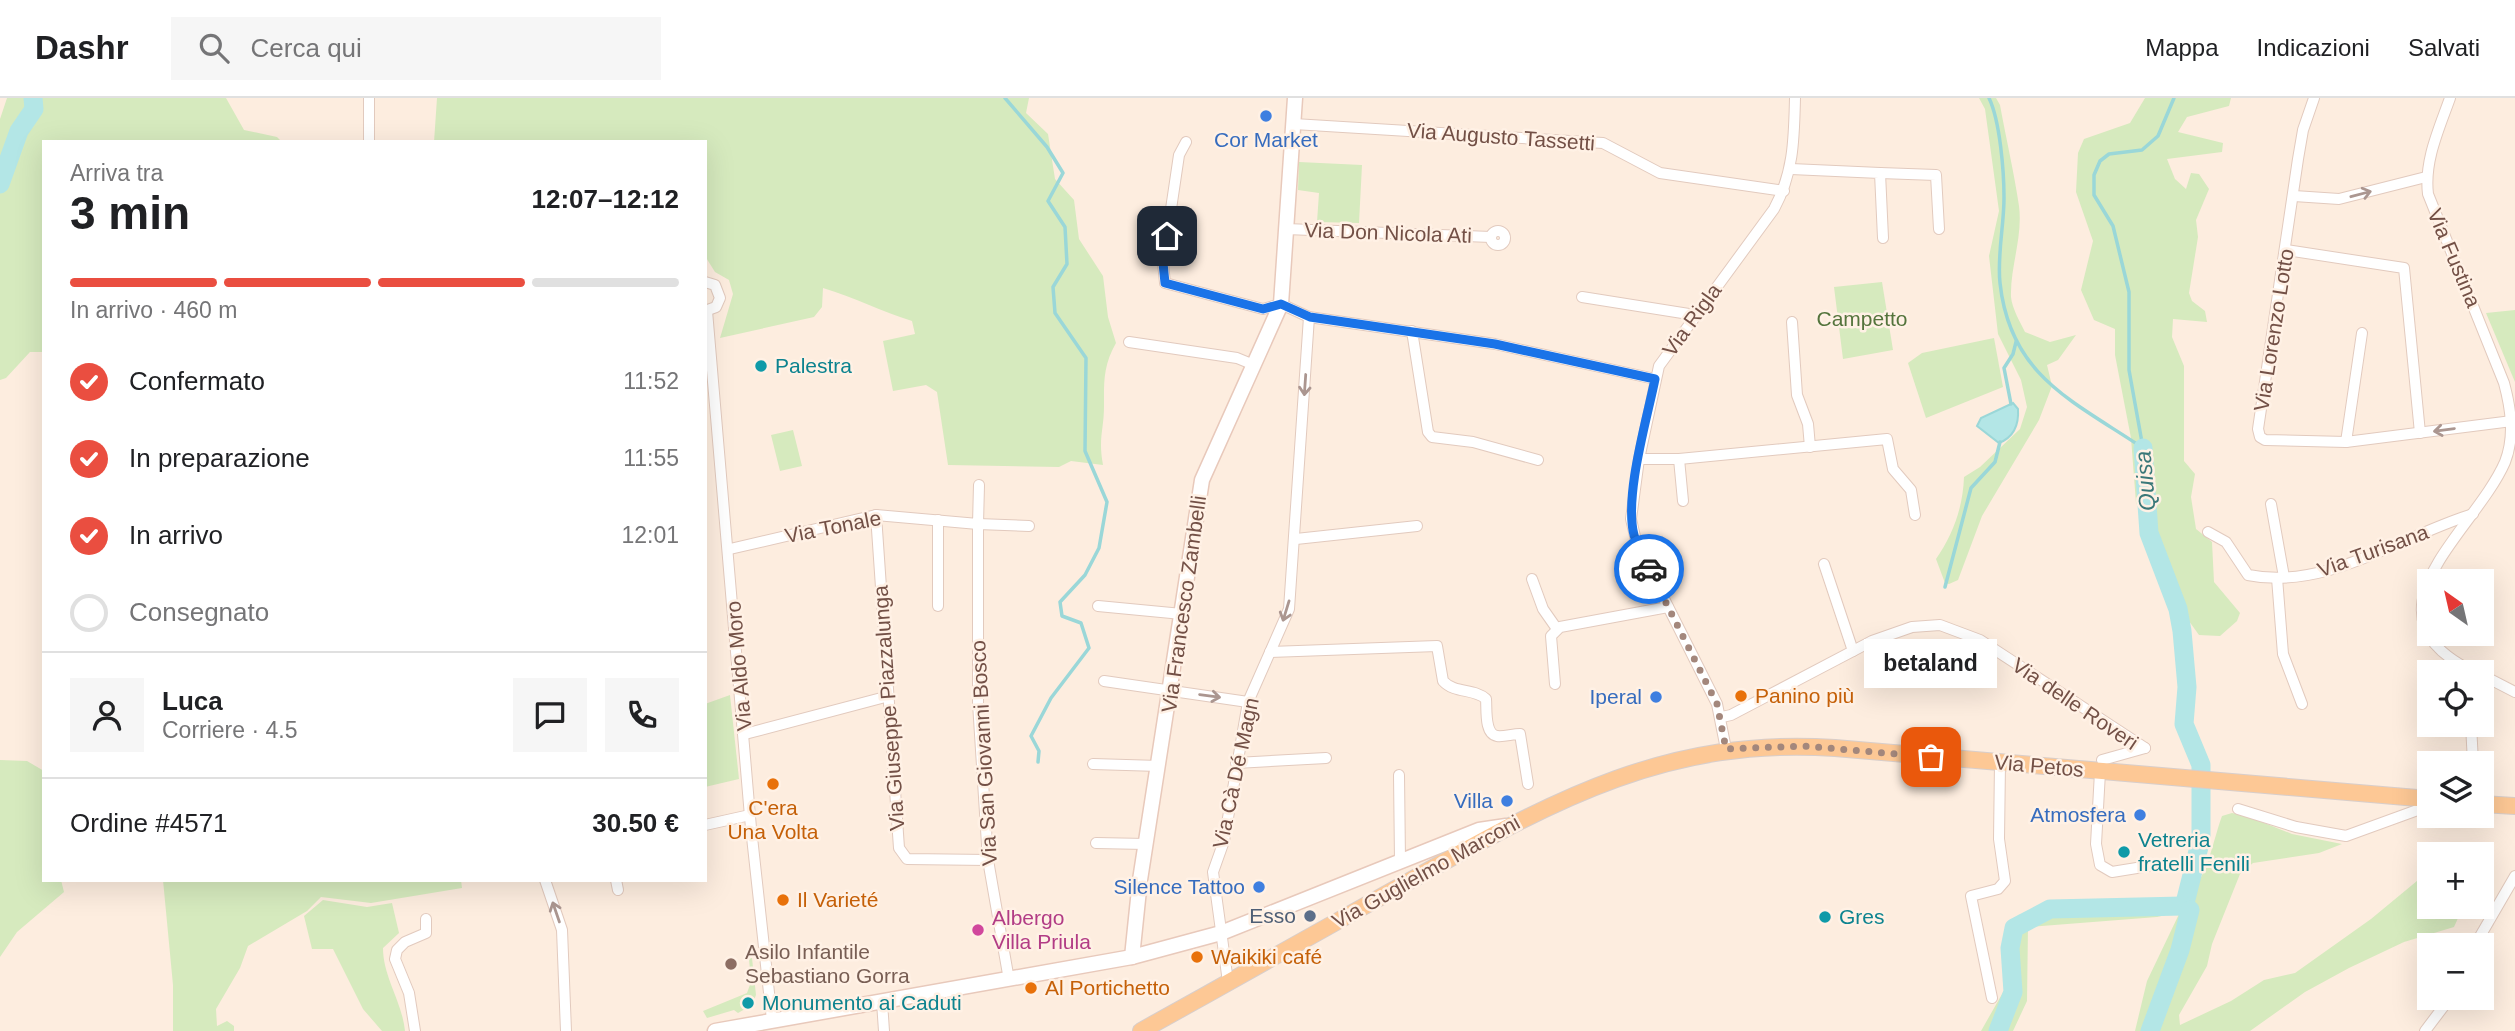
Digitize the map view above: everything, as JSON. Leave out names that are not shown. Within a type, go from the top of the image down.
[{"type":"main road","name":"Via Francesco Zambelli","points":[[1132,957],[1146,844],[1202,480],[1281,304],[1295,98]]},
{"type":"main road","name":"Via Petos","points":[[1726,749],[1804,746],[2000,763],[2101,766],[2218,782],[2417,798]]},
{"type":"main road","name":"Via Guglielmo Marconi","points":[[1141,1031],[1510,825],[1586,788],[1640,768],[1726,749]]},
{"type":"main road","points":[[2494,805],[2515,806]]},
{"type":"main road","points":[[715,1031],[1132,957],[1221,933],[1479,830],[1510,825]]},
{"type":"main road","points":[[1438,846],[1453,846],[1461,852]]},
{"type":"street","points":[[369,98],[369,140]]},
{"type":"street","name":"Via Rigla","points":[[1726,749],[1722,717],[1633,533],[1632,519],[1639,459],[1655,379],[1669,350],[1774,209],[1784,191],[1791,169],[1796,98]]},
{"type":"street","name":"Via Lorenzo Lotto","points":[[2315,98],[2303,130],[2258,429],[2260,437],[2265,440],[2346,442],[2420,433],[2513,416]]},
{"type":"street","name":"Via Fustina","points":[[2450,98],[2434,141],[2426,177],[2434,212],[2479,318],[2513,416]]},
{"type":"street","name":"Via Augusto Tassetti","points":[[1294,124],[1603,143],[1660,173],[1784,191]]},
{"type":"street","points":[[1186,142],[1179,155],[1163,263],[1165,283],[1263,309],[1281,304],[1310,317],[1495,344],[1655,379]]},
{"type":"street","points":[[1791,169],[1936,175],[1939,229]]},
{"type":"street","points":[[1880,173],[1883,238]]},
{"type":"street","points":[[2294,196],[2339,200],[2426,177]]},
{"type":"street","name":"Via Don Nicola Ati","points":[[1286,229],[1491,237]]},
{"type":"street","points":[[2287,250],[2404,268],[2420,433]]},
{"type":"street","name":"Via Aldo Moro","points":[[707,283],[715,285],[720,298],[716,307],[707,311]]},
{"type":"street","points":[[1582,298],[1695,314]]},
{"type":"street","name":"Via Cà Dé Magn","points":[[1228,982],[1213,872],[1224,841],[1248,702],[1289,609],[1310,317]]},
{"type":"street","name":"Via Aldo Moro","points":[[707,321],[730,549],[750,815],[772,1020]]},
{"type":"street","points":[[1792,322],[1797,395],[1808,424],[1810,447]]},
{"type":"street","points":[[1412,331],[1428,432],[1432,437],[1473,442],[1538,460]]},
{"type":"street","points":[[2346,442],[2362,333]]},
{"type":"street","points":[[1129,342],[1237,358],[1254,365]]},
{"type":"street","points":[[2449,660],[2434,645],[2426,630],[2421,603],[2432,573],[2506,461],[2513,416]]},
{"type":"street","points":[[1639,459],[1679,459],[1887,439],[1893,469],[1911,490],[1915,514]]},
{"type":"street","points":[[1679,459],[1683,501]]},
{"type":"street","name":"Via San Giovanni Bosco","points":[[979,485],[978,703],[988,860],[1009,980]]},
{"type":"street","points":[[2271,503],[2281,578],[2283,654],[2302,704]]},
{"type":"street","name":"Via Turisana","points":[[2208,532],[2226,542],[2248,575],[2281,578],[2325,571],[2473,514]]},
{"type":"street","name":"Via Tonale","points":[[730,549],[876,515],[905,515],[978,524]]},
{"type":"street","name":"Via Giuseppe Piazzalunga","points":[[876,515],[899,848],[906,859],[931,862],[988,860]]},
{"type":"street","points":[[938,606],[939,520]]},
{"type":"street","points":[[978,524],[1029,526]]},
{"type":"street","points":[[1296,539],[1417,526]]},
{"type":"street","points":[[1824,564],[1853,651]]},
{"type":"street","points":[[1532,579],[1543,609],[1557,629]]},
{"type":"street","points":[[1098,606],[1182,614]]},
{"type":"street","points":[[1555,684],[1551,636],[1557,629],[1668,607]]},
{"type":"street","name":"Via delle Roveri","points":[[1722,717],[1790,686],[1892,632],[1940,625],[1980,640],[2145,748],[2101,766]]},
{"type":"street","points":[[1270,652],[1437,646],[1443,681],[1452,689],[1481,694],[1486,699],[1488,728],[1492,733],[1497,736],[1520,734],[1528,784]]},
{"type":"street","points":[[1104,681],[1248,702]]},
{"type":"street","points":[[2494,682],[2515,692]]},
{"type":"street","points":[[745,734],[889,696]]},
{"type":"street","points":[[1236,764],[1326,758]]},
{"type":"street","points":[[1993,998],[1971,897],[1998,889],[2006,881],[2000,856],[2000,763]]},
{"type":"street","points":[[1093,764],[1159,766]]},
{"type":"street","name":"Via Petos","points":[[2101,766],[2096,844],[2100,865],[2112,872],[2149,866]]},
{"type":"street","points":[[1399,775],[1400,861]]},
{"type":"street","points":[[2238,809],[2296,827],[2346,836],[2417,810]]},
{"type":"street","points":[[707,825],[750,815]]},
{"type":"street","points":[[1096,843],[1146,844]]},
{"type":"street","points":[[2482,933],[2515,876]]},
{"type":"street","points":[[546,882],[562,930],[566,1031]]},
{"type":"street","points":[[415,1031],[409,993],[395,959],[397,950],[405,942],[426,933],[426,919]]},
{"type":"street","points":[[883,1002],[884,1031]]},
{"type":"street","points":[[2425,1031],[2441,1010]]},
{"type":"green space","points":[[7,98],[226,98],[244,130],[280,140],[42,140],[42,352],[30,352],[6,378],[0,380],[0,119]]},
{"type":"green space","points":[[437,98],[1029,98],[1026,113],[1048,134],[1055,179],[1074,200],[1079,239],[1103,276],[1108,317],[1116,343],[1105,374],[1101,441],[1103,465],[1071,461],[1059,467],[948,465],[937,392],[926,385],[893,391],[883,341],[915,334],[912,321],[823,288],[822,307],[814,317],[720,338],[733,294],[729,280],[715,272],[707,259],[707,140],[434,140]]},
{"type":"green space","points":[[1979,98],[1996,98],[2000,105],[2017,193],[2020,218],[2011,286],[2015,310],[2025,332],[2050,342],[2076,335],[2058,360],[2047,365],[2052,386],[2039,420],[1982,516],[1958,580],[1949,584],[1945,583],[1936,559],[1956,520],[1964,477],[1980,467],[2020,429],[2027,407],[2021,380],[1998,334],[1989,256],[1999,211],[1985,109]]},
{"type":"green space","points":[[2145,98],[2231,98],[2229,106],[2187,117],[2178,132],[2223,143],[2222,152],[2167,159],[2175,179],[2186,189],[2191,173],[2199,174],[2209,189],[2196,220],[2198,237],[2189,293],[2192,301],[2205,311],[2207,322],[2173,319],[2172,337],[2184,366],[2184,461],[2195,474],[2191,497],[2196,529],[2212,542],[2214,582],[2240,613],[2237,621],[2220,636],[2199,635],[2176,603],[2167,562],[2136,503],[2131,438],[2115,355],[2115,329],[2094,320],[2081,290],[2093,241],[2076,192],[2078,153],[2084,139],[2130,123]]},
{"type":"green space","points":[[1299,162],[1362,165],[1359,223],[1317,222],[1319,193],[1298,190]]},
{"type":"green space","name":"Campetto","points":[[1882,282],[1893,350],[1843,359],[1834,287]]},
{"type":"green space","points":[[2515,310],[2515,382],[2486,313]]},
{"type":"green space","points":[[1994,338],[2003,387],[1926,418],[1908,363],[1922,353]]},
{"type":"green space","points":[[793,430],[802,466],[780,471],[771,435]]},
{"type":"green space","points":[[730,695],[739,779],[707,787],[707,703]]},
{"type":"green space","points":[[0,760],[27,761],[42,770],[42,882],[62,882],[64,892],[17,932],[0,957]]},
{"type":"green space","points":[[2232,813],[2247,816],[2292,834],[2342,844],[2319,853],[2253,863],[2240,874],[2212,944],[2207,966],[2179,1015],[2180,1025],[2231,1001],[2264,980],[2295,973],[2371,919],[2417,881],[2417,919],[2458,919],[2454,927],[2434,933],[2417,933],[2417,938],[2349,968],[2305,992],[2250,1031],[2135,1031],[2147,981],[2180,912],[2157,917],[2028,927],[2027,1001],[2013,1031],[1981,1031],[2010,980],[2010,933],[2018,915],[2060,906],[2174,906],[2185,899],[2200,879],[2222,816]]},
{"type":"green space","points":[[163,882],[461,882],[462,888],[371,903],[321,897],[307,911],[248,946],[240,968],[216,1009],[217,1026],[227,1021],[234,1026],[234,1031],[173,1031],[173,985]]},
{"type":"green space","points":[[323,900],[367,907],[392,903],[399,933],[383,948],[384,959],[405,1031],[382,1031],[363,1009],[333,949],[312,949],[304,916]]},
{"type":"green space","points":[[752,958],[756,995],[752,1005],[738,1013],[734,1010],[707,1018],[703,1011],[747,993],[751,982],[749,959]]},
{"type":"water","points":[[2013,403],[2018,409],[2018,420],[2012,434],[2004,440],[1999,443],[1977,426],[1981,418]]},
{"type":"waterway","points":[[0,184],[19,131],[34,109],[33,98]]},
{"type":"waterway","points":[[1005,98],[1047,147],[1063,173],[1048,201],[1065,227],[1067,264],[1053,287],[1055,313],[1086,358],[1085,451],[1107,502],[1099,548],[1085,575],[1060,602],[1062,616],[1081,623],[1089,648],[1051,698],[1031,736],[1039,751],[1038,762]]},
{"type":"waterway","points":[[1989,98],[1999,133],[2003,174],[2000,283],[2006,315],[2017,341],[2031,364],[2049,383],[2143,448]]},
{"type":"waterway","name":"Quisa","points":[[2143,448],[2129,370],[2129,292],[2113,226],[2094,195],[2094,175],[2100,161],[2109,154],[2142,150],[2158,136],[2174,98]]},
{"type":"waterway","points":[[2011,404],[2004,368],[2013,354],[2016,342]]},
{"type":"waterway","points":[[1945,587],[1971,488],[1995,462],[2000,442]]},
{"type":"waterway","name":"Quisa","points":[[2143,448],[2149,533],[2178,609],[2187,687],[2184,724],[2201,765],[2201,839],[2184,907]]},
{"type":"waterway","points":[[1998,1031],[2013,992],[2010,948],[2014,928],[2050,909],[2183,906]]},
{"type":"waterway","name":"Quisa","points":[[2150,1031],[2180,950],[2190,910]]},
{"type":"way so far","points":[[1649,569],[1717,704],[1724,725],[1726,749],[1779,745],[1931,757]]},
{"type":"place","name":"Cor Market","points":[[1266,116]]},
{"type":"place","name":"Palestra","points":[[761,366]]},
{"type":"place","name":"Panino più","points":[[1741,696]]},
{"type":"place","name":"Iperal","points":[[1656,697]]},
{"type":"place","name":"betaland","points":[[1931,757]]},
{"type":"place","name":"C'era Una Volta","points":[[773,784]]},
{"type":"place","name":"Villa","points":[[1507,801]]},
{"type":"place","name":"Atmosfera","points":[[2140,815]]},
{"type":"place","name":"Vetreria fratelli Fenili","points":[[2124,852]]},
{"type":"place","name":"Silence Tattoo","points":[[1259,887]]},
{"type":"place","name":"Il Varieté","points":[[783,900]]},
{"type":"place","name":"Esso","points":[[1310,916]]},
{"type":"place","name":"Gres","points":[[1825,917]]},
{"type":"place","name":"Albergo Villa Priula","points":[[978,930]]},
{"type":"place","name":"Waikiki café","points":[[1197,957]]},
{"type":"place","name":"Asilo Infantile Sebastiano Gorra","points":[[731,964]]},
{"type":"place","name":"Al Portichetto","points":[[1031,988]]},
{"type":"place","name":"Monumento ai Caduti","points":[[748,1003]]},
{"type":"route","points":[[1167,236],[1163,263],[1165,283],[1263,309],[1281,304],[1310,317],[1495,344],[1655,379],[1639,459],[1632,519],[1637,545],[1649,569]]}]
